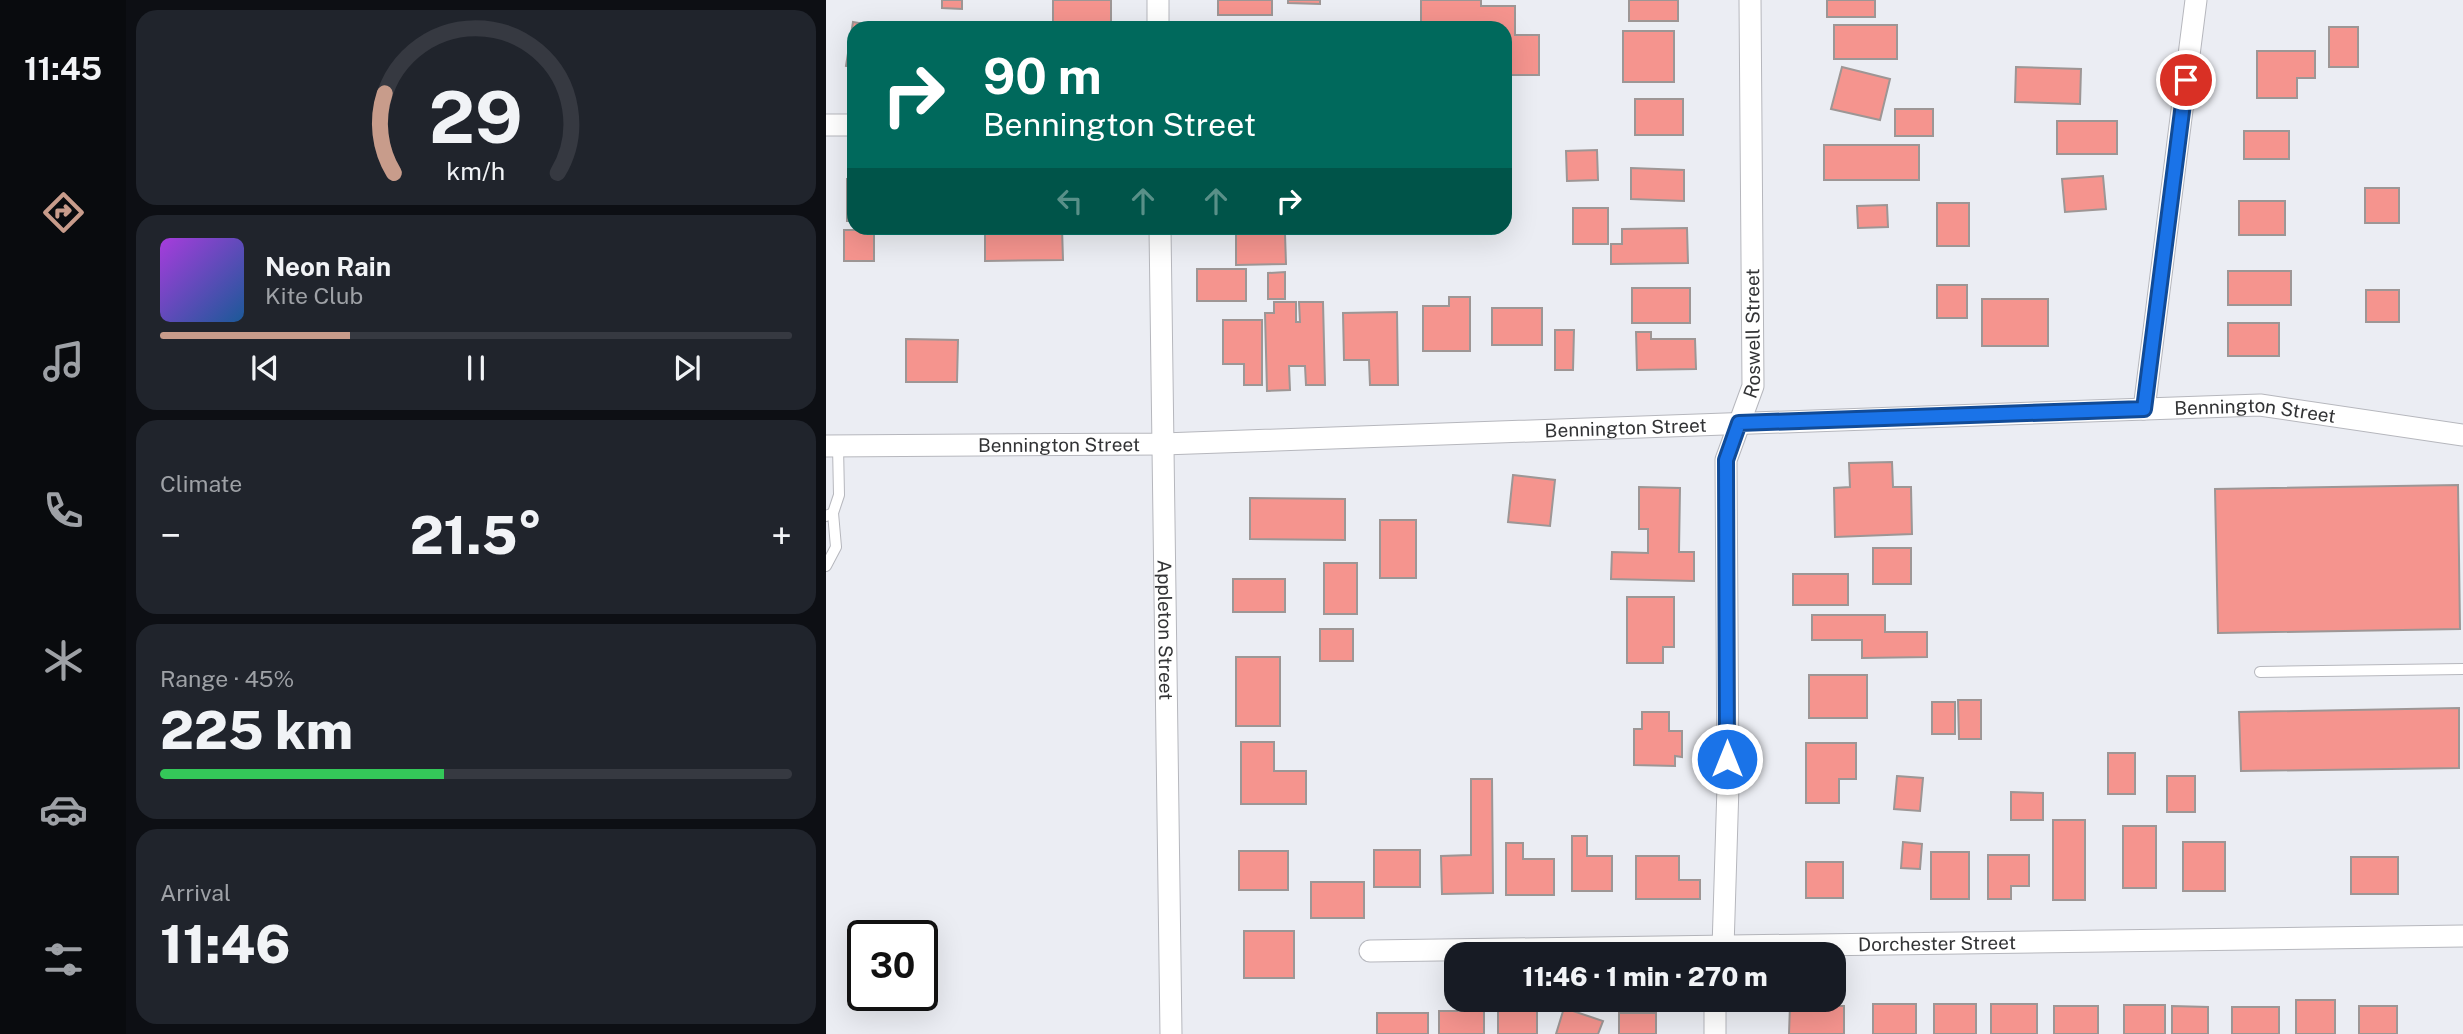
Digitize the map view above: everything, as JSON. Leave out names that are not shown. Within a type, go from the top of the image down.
[{"type":"street","points":[[1158,0],[1158,21]]},
{"type":"street","name":"Roswell Street","points":[[1722,942],[1728,786],[1726,460],[1753,386],[1749,0]]},
{"type":"street","points":[[2144,409],[2196,0]]},
{"type":"street","points":[[826,125],[847,125]]},
{"type":"street","name":"Appleton Street","points":[[1160,235],[1171,1034]]},
{"type":"street","name":"Bennington Street","points":[[832,446],[1163,444],[2260,405],[2463,435]]},
{"type":"street","name":"Dorchester Street","points":[[1846,948],[2463,936]]},
{"type":"street","name":"Dorchester Street","points":[[1370,951],[1444,951]]},
{"type":"street","points":[[1715,1012],[1715,1034]]},
{"type":"lane","points":[[826,566],[836,547],[829,514],[839,495],[832,446]]},
{"type":"lane","points":[[2260,672],[2463,669]]},
{"type":"building","points":[[942,0],[962,0],[962,9],[942,8]]},
{"type":"building","points":[[1053,0],[1111,0],[1111,21],[1053,21]]},
{"type":"building","points":[[1218,0],[1272,0],[1272,15],[1218,15]]},
{"type":"building","points":[[1288,0],[1320,0],[1320,4],[1288,3]]},
{"type":"building","points":[[1421,0],[1481,0],[1481,6],[1515,6],[1515,35],[1539,35],[1539,75],[1512,75],[1512,21],[1421,21]]},
{"type":"building","points":[[1629,0],[1678,0],[1678,21],[1629,21]]},
{"type":"building","points":[[1827,0],[1875,0],[1875,17],[1827,17]]},
{"type":"building","points":[[1834,25],[1897,25],[1897,59],[1834,59]]},
{"type":"building","points":[[2329,27],[2358,27],[2358,67],[2329,67]]},
{"type":"building","points":[[1623,31],[1674,31],[1674,82],[1623,82]]},
{"type":"building","points":[[2257,51],[2315,51],[2315,78],[2297,78],[2297,98],[2257,98]]},
{"type":"building","points":[[1842,67],[1890,79],[1880,120],[1831,109]]},
{"type":"building","points":[[2016,67],[2081,69],[2080,104],[2015,102]]},
{"type":"building","points":[[1635,99],[1683,99],[1683,135],[1635,135]]},
{"type":"building","points":[[1895,109],[1933,109],[1933,136],[1895,136]]},
{"type":"building","points":[[2057,121],[2117,121],[2117,154],[2057,154]]},
{"type":"building","points":[[2244,131],[2289,131],[2289,159],[2244,159]]},
{"type":"building","points":[[1824,145],[1919,145],[1919,180],[1824,180]]},
{"type":"building","points":[[1597,150],[1598,180],[1567,181],[1566,151]]},
{"type":"building","points":[[1631,168],[1684,170],[1684,201],[1631,199]]},
{"type":"building","points":[[2103,176],[2106,209],[2065,212],[2062,179]]},
{"type":"building","points":[[2365,188],[2399,188],[2399,223],[2365,223]]},
{"type":"building","points":[[2239,201],[2285,201],[2285,235],[2239,235]]},
{"type":"building","points":[[1937,203],[1969,203],[1969,246],[1937,246]]},
{"type":"building","points":[[1887,205],[1888,227],[1858,228],[1857,206]]},
{"type":"building","points":[[1573,208],[1608,208],[1608,244],[1573,244]]},
{"type":"building","points":[[1687,228],[1688,263],[1611,264],[1611,244],[1622,244],[1622,229]]},
{"type":"building","points":[[844,230],[847,230],[847,235],[874,235],[874,261],[844,261]]},
{"type":"building","points":[[985,235],[1062,235],[1063,260],[985,261]]},
{"type":"building","points":[[1236,235],[1285,235],[1286,264],[1236,265]]},
{"type":"building","points":[[1197,269],[1246,269],[1246,301],[1197,301]]},
{"type":"building","points":[[2228,271],[2291,271],[2291,305],[2228,305]]},
{"type":"building","points":[[1285,272],[1285,299],[1268,299],[1268,273]]},
{"type":"building","points":[[1937,285],[1967,285],[1967,318],[1937,318]]},
{"type":"building","points":[[1632,288],[1690,288],[1690,323],[1632,323]]},
{"type":"building","points":[[2366,290],[2399,290],[2399,322],[2366,322]]},
{"type":"building","points":[[1449,297],[1470,297],[1470,351],[1423,351],[1423,306],[1449,306]]},
{"type":"building","points":[[1982,299],[2048,299],[2048,346],[1982,346]]},
{"type":"building","points":[[1274,302],[1296,302],[1296,322],[1300,322],[1299,302],[1323,302],[1325,385],[1306,385],[1305,366],[1289,366],[1290,390],[1267,391],[1265,313],[1274,313]]},
{"type":"building","points":[[1492,308],[1542,308],[1542,345],[1492,345]]},
{"type":"building","points":[[1397,312],[1398,385],[1370,385],[1369,360],[1344,360],[1343,313]]},
{"type":"building","points":[[1223,320],[1262,320],[1262,385],[1244,385],[1244,364],[1223,364]]},
{"type":"building","points":[[2228,323],[2279,323],[2279,356],[2228,356]]},
{"type":"building","points":[[1555,330],[1574,330],[1573,370],[1555,370]]},
{"type":"building","points":[[1636,332],[1651,332],[1651,339],[1695,339],[1696,369],[1637,370]]},
{"type":"building","points":[[906,339],[958,340],[957,382],[906,382]]},
{"type":"building","points":[[1892,462],[1893,487],[1911,487],[1912,534],[1835,537],[1834,488],[1850,487],[1849,463]]},
{"type":"building","points":[[1513,475],[1555,480],[1550,526],[1508,522]]},
{"type":"building","points":[[2458,485],[2460,629],[2218,633],[2215,489]]},
{"type":"building","points":[[1639,487],[1680,488],[1679,552],[1694,552],[1694,581],[1611,579],[1612,552],[1648,553],[1648,529],[1639,529]]},
{"type":"building","points":[[1250,498],[1345,499],[1345,540],[1250,539]]},
{"type":"building","points":[[1380,520],[1416,520],[1416,578],[1380,578]]},
{"type":"building","points":[[1873,548],[1911,548],[1911,584],[1873,584]]},
{"type":"building","points":[[1324,563],[1357,563],[1357,614],[1324,614]]},
{"type":"building","points":[[1793,574],[1848,574],[1848,605],[1793,605]]},
{"type":"building","points":[[1233,579],[1285,579],[1285,612],[1233,612]]},
{"type":"building","points":[[1627,597],[1674,597],[1674,647],[1663,647],[1663,663],[1627,663]]},
{"type":"building","points":[[1812,615],[1885,615],[1885,632],[1927,632],[1927,657],[1862,658],[1862,640],[1812,640]]},
{"type":"building","points":[[1320,629],[1353,629],[1353,661],[1320,661]]},
{"type":"building","points":[[1236,657],[1280,657],[1280,726],[1236,726]]},
{"type":"building","points":[[1809,675],[1867,675],[1867,718],[1809,718]]},
{"type":"building","points":[[1958,700],[1981,700],[1981,739],[1959,739]]},
{"type":"building","points":[[1932,702],[1955,702],[1955,734],[1932,734]]},
{"type":"building","points":[[2459,708],[2459,768],[2241,771],[2239,712]]},
{"type":"building","points":[[1642,712],[1669,712],[1669,731],[1682,731],[1682,757],[1675,756],[1675,766],[1634,765],[1634,729],[1642,729]]},
{"type":"building","points":[[1241,742],[1274,742],[1274,771],[1306,771],[1306,804],[1241,804]]},
{"type":"building","points":[[1806,743],[1856,743],[1856,779],[1839,779],[1839,803],[1806,803]]},
{"type":"building","points":[[2108,753],[2135,753],[2135,794],[2108,794]]},
{"type":"building","points":[[1897,776],[1923,778],[1920,811],[1894,809]]},
{"type":"building","points":[[2167,776],[2195,776],[2195,812],[2167,812]]},
{"type":"building","points":[[1471,779],[1492,779],[1493,893],[1442,894],[1441,856],[1471,855]]},
{"type":"building","points":[[2011,792],[2043,793],[2043,820],[2011,820]]},
{"type":"building","points":[[2053,820],[2085,820],[2085,900],[2053,900]]},
{"type":"building","points":[[2123,826],[2156,826],[2156,888],[2123,888]]},
{"type":"building","points":[[1572,836],[1587,836],[1587,856],[1612,856],[1612,891],[1572,891]]},
{"type":"building","points":[[1903,842],[1922,844],[1920,869],[1901,868]]},
{"type":"building","points":[[2183,842],[2225,842],[2225,891],[2183,891]]},
{"type":"building","points":[[1506,843],[1523,843],[1523,859],[1554,859],[1554,895],[1506,895]]},
{"type":"building","points":[[1374,850],[1420,850],[1420,887],[1374,887]]},
{"type":"building","points":[[1239,851],[1288,851],[1288,890],[1239,890]]},
{"type":"building","points":[[1931,852],[1969,852],[1969,899],[1931,899]]},
{"type":"building","points":[[1988,855],[2029,855],[2029,886],[2011,886],[2011,899],[1988,899]]},
{"type":"building","points":[[1636,856],[1679,856],[1679,880],[1700,880],[1700,899],[1636,899]]},
{"type":"building","points":[[2351,857],[2398,857],[2398,894],[2351,894]]},
{"type":"building","points":[[1806,862],[1843,862],[1843,898],[1806,898]]},
{"type":"building","points":[[1311,882],[1364,882],[1364,918],[1311,918]]},
{"type":"building","points":[[1244,931],[1294,931],[1294,978],[1244,978]]},
{"type":"building","points":[[2296,1000],[2335,1000],[2335,1034],[2296,1034]]},
{"type":"building","points":[[1873,1004],[1916,1004],[1916,1034],[1873,1034]]},
{"type":"building","points":[[1934,1004],[1976,1004],[1976,1034],[1934,1034]]},
{"type":"building","points":[[1991,1004],[2037,1004],[2037,1034],[1991,1034]]},
{"type":"building","points":[[2124,1005],[2165,1005],[2165,1034],[2124,1034]]},
{"type":"building","points":[[2054,1006],[2098,1006],[2098,1034],[2054,1034]]},
{"type":"building","points":[[2172,1006],[2208,1007],[2208,1034],[2172,1034]]},
{"type":"building","points":[[2359,1006],[2397,1006],[2397,1034],[2359,1034]]},
{"type":"building","points":[[2232,1007],[2279,1007],[2279,1034],[2232,1034]]},
{"type":"building","points":[[1439,1011],[1484,1012],[1484,1034],[1439,1034]]},
{"type":"building","points":[[1498,1012],[1537,1012],[1537,1034],[1498,1034]]},
{"type":"building","points":[[1563,1012],[1576,1012],[1603,1021],[1598,1034],[1556,1034]]},
{"type":"building","points":[[1790,1012],[1844,1012],[1844,1034],[1789,1034]]},
{"type":"building","points":[[1377,1013],[1428,1013],[1428,1034],[1377,1034]]},
{"type":"building","points":[[1619,1013],[1656,1013],[1656,1034],[1619,1034]]},
{"type":"route","points":[[1727,759],[1726,460],[1739,423],[2144,409],[2186,80]]}]
